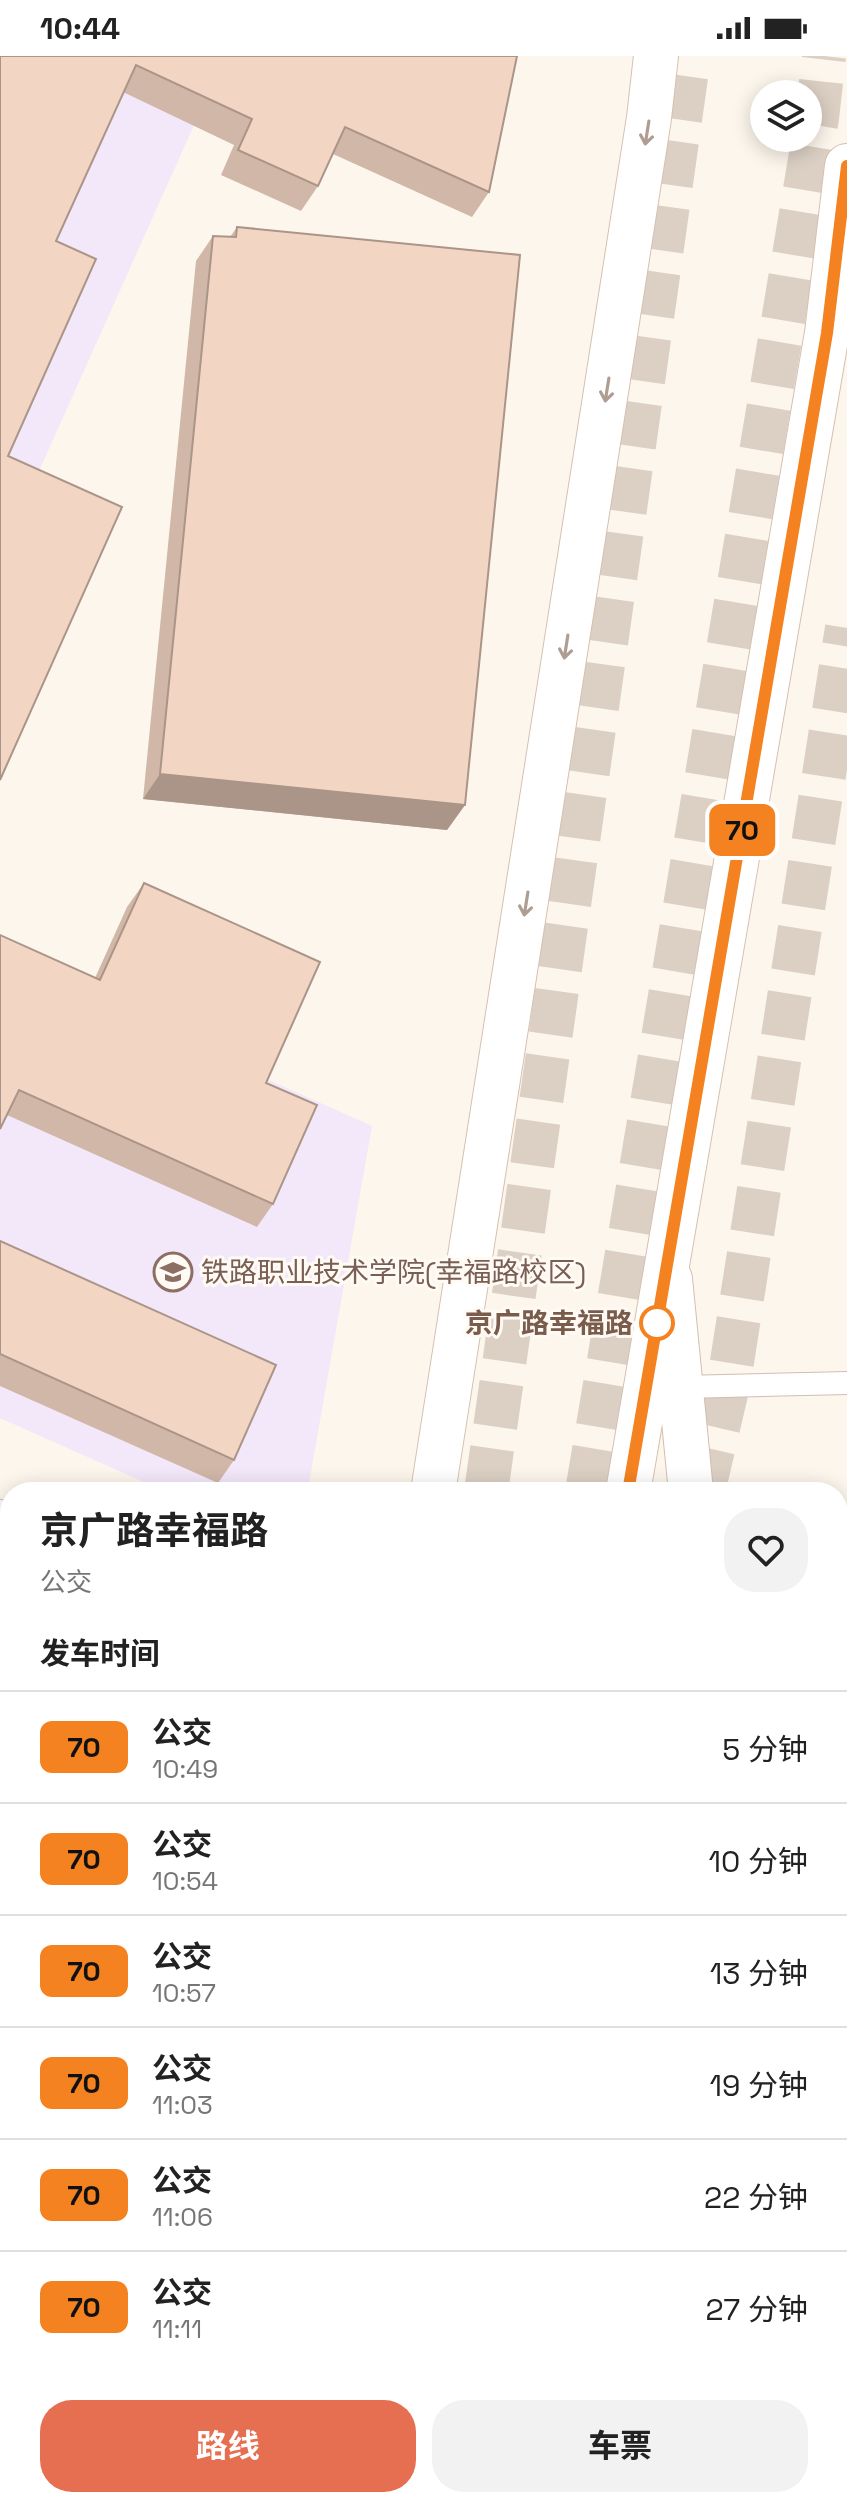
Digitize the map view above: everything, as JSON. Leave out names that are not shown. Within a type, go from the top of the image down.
[{"type":"main road","points":[[435,1482],[645,150],[656,56]]},
{"type":"main road","points":[[630,1482],[837,334],[847,166]]},
{"type":"main road","points":[[668,1260],[690,1482]]},
{"type":"lane","points":[[683,1387],[847,1383]]},
{"type":"shaded area","points":[[0,56],[225,56],[0,558]]},
{"type":"shaded area","name":"铁路职业技术学院(幸福路校区)","points":[[0,960],[372,1126],[309,1482],[144,1482],[0,1418]]},
{"type":"building","points":[[0,56],[517,56],[489,192],[345,127],[318,186],[238,150],[252,119],[136,65],[56,241],[96,259],[8,456],[122,507],[0,780]]},
{"type":"building","points":[[237,227],[520,255],[465,805],[160,774],[213,236],[236,237]]},
{"type":"building","points":[[144,883],[320,962],[266,1083],[317,1105],[273,1204],[19,1090],[0,1129],[0,935],[100,980]]},
{"type":"building","points":[[0,1241],[276,1365],[234,1460],[0,1354]]},
{"type":"tunnel","points":[[487,1482],[689,56]]},
{"type":"tunnel","points":[[589,1482],[817,118],[824,56]]},
{"type":"tunnel","points":[[705,1482],[729,1381],[847,628]]},
{"type":"bus line","name":"70","points":[[630,1482],[827,333],[847,166]]},
{"type":"place","name":"铁路职业技术学院(幸福路校区)","points":[[173,1272]]},
{"type":"place","name":"京广路幸福路","points":[[657,1323]]}]
